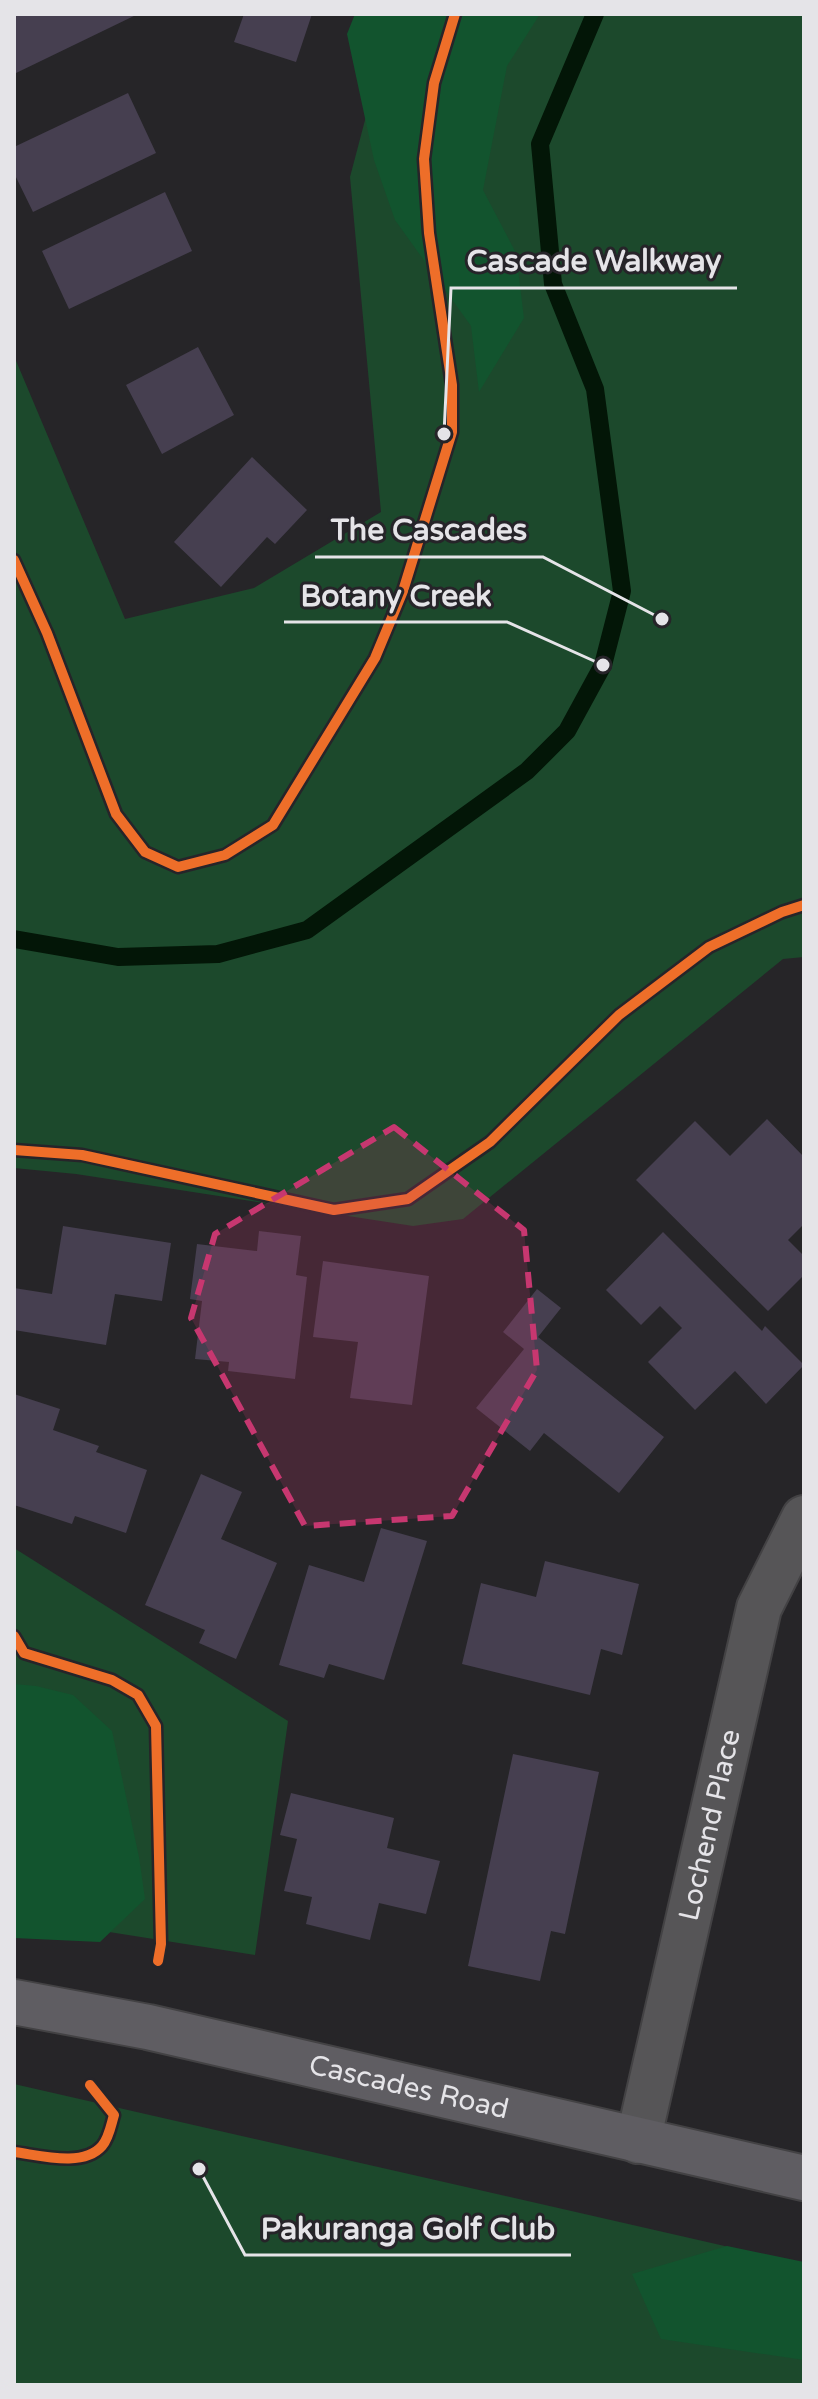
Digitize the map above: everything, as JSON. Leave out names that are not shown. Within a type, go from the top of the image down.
[{"type":"main road","name":"Cascades Road","points":[[23,2004],[148,2027],[804,2178]]},
{"type":"street","name":"Lochend Place","points":[[638,2141],[759,1608],[804,1518]]},
{"type":"highlighted area","points":[[394,1127],[524,1230],[537,1370],[452,1516],[305,1526],[191,1318],[215,1234]]},
{"type":"green space","points":[[355,14],[540,14],[507,66],[483,190],[516,253],[524,318],[479,392],[471,326],[395,220],[374,160],[347,34]]},
{"type":"green space","points":[[393,14],[804,14],[804,957],[783,959],[463,1219],[413,1226],[76,1174],[14,1168],[14,356],[125,619],[254,588],[381,512],[350,177]]},
{"type":"green space","points":[[14,1548],[288,1721],[255,1955],[14,1917]]},
{"type":"green space","points":[[14,1684],[73,1695],[112,1731],[145,1899],[100,1942],[14,1938]]},
{"type":"green space","points":[[14,2084],[804,2264],[804,2385],[14,2385]]},
{"type":"green space","points":[[727,2246],[804,2262],[804,2360],[661,2339],[632,2274]]},
{"type":"building","points":[[14,14],[138,14],[14,74]]},
{"type":"building","points":[[244,14],[312,14],[296,62],[234,42]]},
{"type":"building","points":[[128,93],[156,153],[33,212],[14,173],[14,147]]},
{"type":"building","points":[[165,192],[192,251],[69,309],[42,251]]},
{"type":"building","points":[[198,347],[234,415],[162,454],[126,385]]},
{"type":"building","points":[[252,457],[307,510],[275,544],[267,537],[221,587],[174,542]]},
{"type":"building","points":[[767,1119],[804,1157],[804,1224],[788,1240],[804,1256],[804,1275],[768,1311],[636,1180],[695,1121],[730,1156]]},
{"type":"building","points":[[63,1226],[171,1243],[162,1301],[115,1294],[106,1345],[14,1330],[14,1288],[52,1294]]},
{"type":"building","points":[[259,1231],[301,1236],[296,1275],[307,1277],[295,1379],[228,1371],[229,1362],[195,1359],[202,1301],[190,1299],[197,1244],[257,1251]]},
{"type":"building","points":[[663,1232],[762,1331],[765,1326],[804,1365],[766,1404],[735,1371],[695,1410],[648,1362],[682,1328],[660,1306],[641,1325],[606,1290]]},
{"type":"building","points":[[323,1261],[429,1276],[412,1405],[350,1398],[358,1342],[313,1337]]},
{"type":"building","points":[[537,1289],[561,1308],[538,1337],[664,1437],[619,1493],[544,1433],[530,1451],[476,1408],[524,1349],[503,1332]]},
{"type":"building","points":[[14,1394],[60,1409],[53,1430],[99,1446],[96,1452],[147,1470],[126,1533],[75,1516],[72,1524],[14,1505]]},
{"type":"building","points":[[201,1474],[242,1492],[221,1539],[277,1563],[236,1659],[199,1643],[205,1630],[145,1605]]},
{"type":"building","points":[[381,1528],[427,1541],[384,1680],[329,1664],[324,1678],[279,1665],[309,1565],[364,1582]]},
{"type":"building","points":[[545,1561],[639,1584],[622,1655],[601,1649],[590,1695],[462,1664],[481,1583],[536,1597]]},
{"type":"building","points":[[513,1754],[599,1772],[565,1934],[551,1931],[540,1981],[468,1966]]},
{"type":"building","points":[[291,1793],[394,1818],[387,1848],[440,1861],[426,1914],[379,1903],[370,1940],[306,1924],[312,1897],[284,1891],[297,1839],[280,1835]]},
{"type":"waterway","points":[[14,939],[118,957],[218,954],[307,930],[527,771],[567,731],[603,665],[622,591],[595,389],[553,284],[540,144],[595,14]]},
{"type":"cycle path","points":[[14,560],[47,633],[116,814],[145,852],[178,867],[225,855],[273,825],[375,658],[403,591],[452,432],[452,385],[429,233],[424,159],[434,83],[455,14]]},
{"type":"cycle path","points":[[14,1150],[82,1155],[334,1210],[408,1199],[490,1142],[619,1015],[709,947],[782,912],[804,905]]},
{"type":"cycle path","points":[[14,1636],[24,1653],[112,1680],[138,1695],[156,1726],[161,1944],[158,1961]]},
{"type":"cycle path","points":[[14,2152],[72,2158],[84,2157],[102,2146],[114,2115],[90,2085]]},
{"type":"place","name":"Cascade Walkway","points":[[444,434]]},
{"type":"place","name":"The Cascades","points":[[662,619]]},
{"type":"place","name":"Botany Creek","points":[[603,665]]},
{"type":"place","name":"Pakuranga Golf Club","points":[[199,2169]]}]
